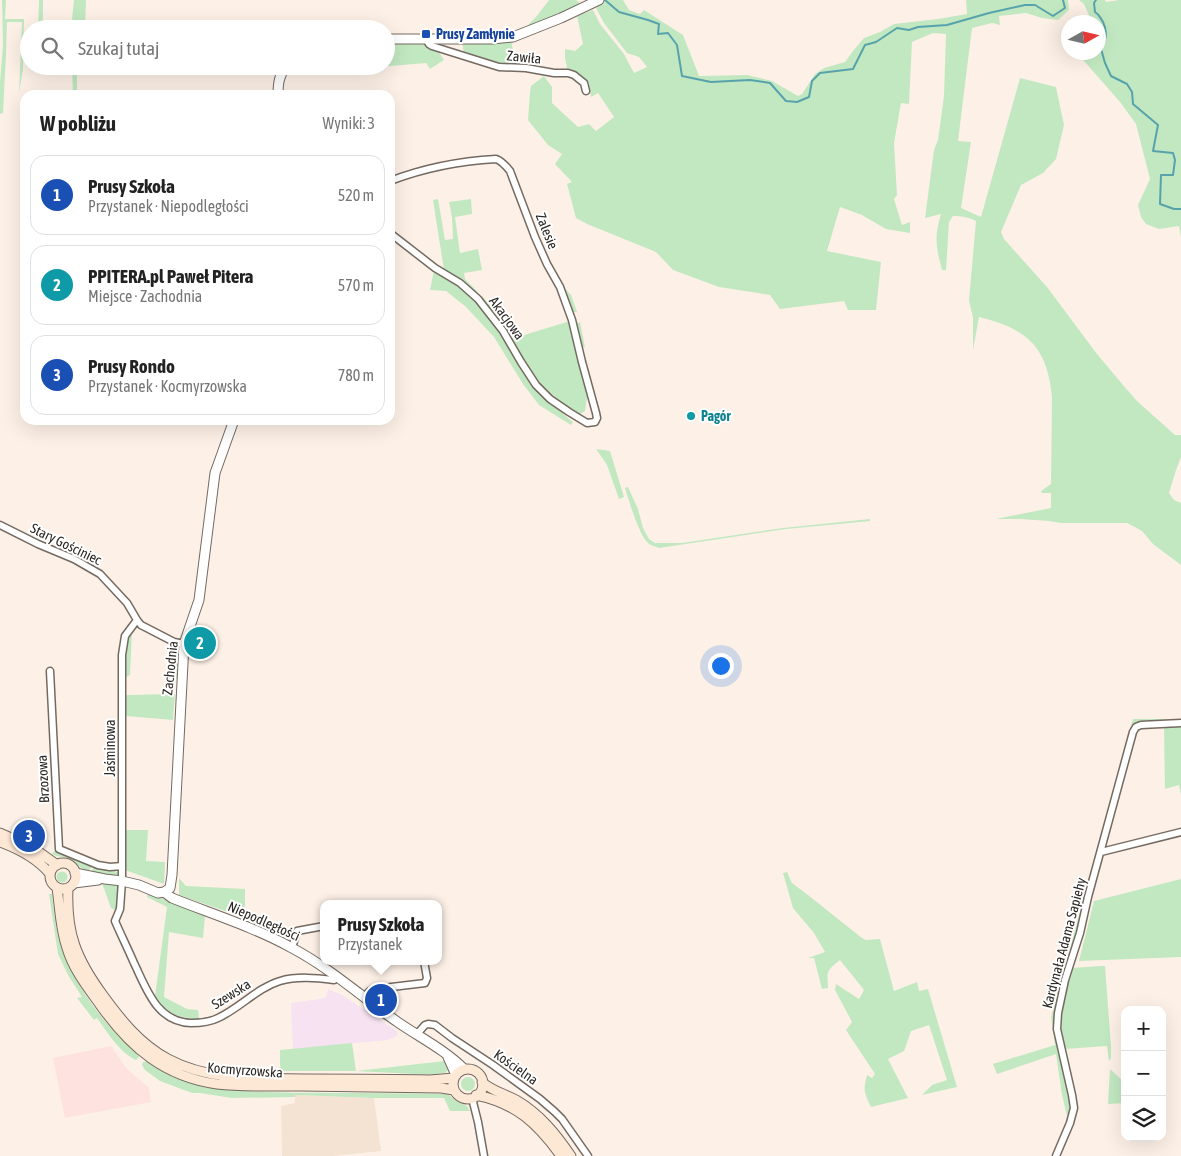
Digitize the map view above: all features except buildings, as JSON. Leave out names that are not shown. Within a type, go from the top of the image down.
[{"type":"main road","points":[[0,833],[32,847],[57,864],[69,865],[75,873],[75,879],[71,886],[62,889],[57,888],[51,882],[50,874],[57,864]]},
{"type":"main road","points":[[0,842],[14,846],[33,858],[50,874]]},
{"type":"main road","name":"Kocmyrzowska","points":[[71,886],[67,909],[69,928],[77,954],[84,968],[126,1026],[151,1048],[184,1067],[200,1072],[234,1077],[422,1080],[458,1074]]},
{"type":"main road","name":"Kocmyrzowska","points":[[57,888],[63,936],[77,971],[102,1009],[122,1033],[146,1056],[168,1068],[191,1078],[218,1084],[454,1090]]},
{"type":"main road","points":[[474,1097],[481,1089],[482,1082],[477,1072],[470,1069],[458,1074],[453,1086],[456,1093],[462,1097],[498,1101],[520,1113],[549,1140],[560,1156]]},
{"type":"main road","points":[[482,1082],[516,1100],[540,1118],[552,1130],[571,1156]]},
{"type":"street","points":[[395,39],[492,39],[513,36],[561,18],[599,0]]},
{"type":"street","name":"Zawiła","points":[[426,39],[432,46],[499,67],[568,73],[584,83],[586,91]]},
{"type":"street","points":[[278,90],[280,75]]},
{"type":"street","name":"Zalesie","points":[[395,179],[416,172],[464,162],[496,159],[506,165],[535,237],[560,287],[572,320],[596,413],[597,418],[595,422]]},
{"type":"street","name":"Akacjowa","points":[[395,237],[435,268],[460,283],[478,299],[504,331],[536,385],[550,398],[586,423],[595,422]]},
{"type":"street","name":"Zachodnia","points":[[164,892],[170,888],[172,881],[184,644],[199,600],[215,474],[232,425]]},
{"type":"street","name":"Stary Gościniec","points":[[0,525],[38,544],[65,554],[100,574],[127,603],[136,620],[141,625],[174,642],[184,644]]},
{"type":"street","name":"Jaśminowa","points":[[122,881],[122,655],[125,636],[136,620]]},
{"type":"street","name":"Brzozowa","points":[[50,671],[60,848],[98,865],[122,866]]},
{"type":"street","name":"Kardynała Adama Sapiehy","points":[[1056,1156],[1070,1123],[1074,1108],[1057,1029],[1058,1013],[1065,980],[1079,939],[1088,896],[1134,730],[1143,724],[1181,723]]},
{"type":"street","points":[[1101,852],[1181,832]]},
{"type":"street","name":"Niepodległości","points":[[75,873],[139,885],[158,893],[164,892],[172,898],[270,936],[336,976],[439,1048],[447,1055],[458,1074]]},
{"type":"street","name":"Niepodległości","points":[[71,886],[105,879]]},
{"type":"street","name":"Szewska","points":[[122,881],[120,909],[116,921],[118,928],[145,987],[157,1006],[174,1020],[197,1023],[219,1018],[265,988],[281,980],[302,978],[334,980],[336,976]]},
{"type":"street","points":[[292,948],[297,931],[320,927]]},
{"type":"street","points":[[364,996],[375,989],[425,983],[427,978],[425,965]]},
{"type":"street","name":"Kościelna","points":[[417,1034],[425,1025],[435,1025],[493,1065],[555,1112],[588,1156]]},
{"type":"street","points":[[474,1097],[484,1156]]},
{"type":"shaded area","points":[[328,989],[342,995],[398,1032],[397,1036],[387,1040],[293,1049],[291,1003],[326,998]]},
{"type":"shaded area","points":[[111,1046],[127,1069],[149,1088],[151,1102],[65,1118],[53,1058]]},
{"type":"shaded area","points":[[295,1095],[374,1098],[381,1151],[333,1156],[282,1156],[281,1106],[295,1103]]},
{"type":"green space","points":[[2,0],[6,0],[5,19],[24,20],[20,20],[20,22],[7,22],[3,113],[0,114],[0,82],[3,45]]},
{"type":"green space","points":[[39,0],[43,0],[43,20],[38,20]]},
{"type":"green space","points":[[74,0],[86,0],[85,20],[72,20]]},
{"type":"green space","points":[[549,0],[576,0],[579,2],[579,7],[511,34],[520,28],[526,27]]},
{"type":"green space","points":[[607,0],[623,0],[629,10],[640,14],[644,10],[683,35],[699,76],[747,75],[772,81],[798,96],[802,94],[815,74],[824,68],[845,62],[864,38],[894,24],[967,14],[966,0],[1068,0],[1069,10],[1061,15],[1058,20],[1026,13],[999,16],[1000,25],[992,23],[972,28],[958,141],[971,142],[961,208],[981,217],[1020,78],[1056,87],[1064,125],[1056,159],[1043,173],[1021,185],[1001,232],[1004,239],[1047,287],[1097,354],[1137,401],[1175,435],[1181,435],[1181,457],[1169,493],[1174,500],[1181,503],[1181,565],[1153,544],[1142,531],[1127,523],[1061,523],[996,519],[1051,508],[1051,493],[1042,493],[1041,491],[1051,484],[1052,397],[1045,365],[1039,352],[1032,342],[1022,334],[1010,327],[979,317],[973,350],[973,318],[969,300],[976,221],[965,217],[953,216],[949,222],[946,270],[942,270],[937,242],[937,229],[941,214],[925,218],[934,150],[938,140],[944,96],[946,34],[933,33],[912,42],[909,104],[901,103],[894,143],[897,195],[894,199],[902,225],[910,222],[910,233],[886,229],[862,215],[840,207],[827,251],[881,262],[876,310],[848,310],[844,301],[780,309],[770,295],[719,287],[673,270],[656,252],[576,218],[567,184],[572,182],[555,164],[562,154],[548,145],[528,120],[530,93],[531,86],[544,76],[552,87],[552,103],[578,127],[589,124],[596,131],[614,117],[598,93],[591,97],[589,82],[585,84],[568,72],[565,49],[575,51],[583,44],[577,16],[593,10],[600,24],[624,54],[634,73],[647,67],[639,57],[627,53],[604,23],[596,8]]},
{"type":"green space","points":[[1079,0],[1105,0],[1106,2],[1119,0],[1181,0],[1181,237],[1179,226],[1159,229],[1146,224],[1141,217],[1138,205],[1150,179],[1136,124],[1120,102],[1083,60],[1106,60],[1106,15],[1089,15],[1084,4]]},
{"type":"green space","points":[[511,40],[516,67],[499,66],[464,55],[462,41]]},
{"type":"green space","points":[[395,42],[427,43],[437,49],[444,60],[430,69],[426,63],[395,66]]},
{"type":"green space","points":[[20,69],[20,75],[22,75],[19,93]]},
{"type":"green space","points":[[72,75],[77,75],[77,90],[73,90]]},
{"type":"green space","points":[[438,199],[445,240],[453,239],[449,202],[471,199],[472,214],[455,217],[460,253],[478,249],[482,270],[464,273],[465,279],[478,292],[474,292],[444,270],[433,200]]},
{"type":"green space","points":[[434,270],[462,288],[475,301],[501,331],[519,363],[563,414],[573,422],[571,425],[539,405],[523,384],[494,337],[466,307],[446,291],[430,290]]},
{"type":"green space","points":[[558,281],[571,295],[577,312],[571,311]]},
{"type":"green space","points":[[482,296],[509,329],[512,328],[512,331],[507,331],[482,300]]},
{"type":"green space","points":[[570,321],[588,391],[585,411],[580,414],[563,404],[537,381],[511,339]]},
{"type":"green space","points":[[580,322],[585,347],[580,348],[575,325]]},
{"type":"green space","points":[[596,449],[610,451],[624,497],[619,499],[607,465]]},
{"type":"green space","points":[[628,487],[638,509],[643,528],[649,539],[655,543],[682,543],[783,528],[870,519],[870,521],[786,529],[659,548],[649,544],[641,533],[625,488]]},
{"type":"green space","points":[[138,625],[141,628],[136,627],[132,631],[130,675],[126,677],[124,676],[127,640],[133,628]]},
{"type":"green space","points":[[170,643],[179,647],[177,679],[167,677]]},
{"type":"green space","points":[[175,694],[173,720],[126,716],[126,695]]},
{"type":"green space","points":[[1133,719],[1181,719],[1181,722],[1134,725],[1056,1013],[1071,1103],[1067,1116],[1056,1054],[997,1074],[993,1064],[1055,1045],[1051,1017]]},
{"type":"green space","points":[[1164,727],[1181,727],[1181,795],[1179,785],[1165,789]]},
{"type":"green space","points":[[125,830],[148,830],[146,861],[165,862],[164,884],[125,870]]},
{"type":"green space","points":[[55,850],[91,865],[91,868],[88,871],[85,870],[72,860],[52,854]]},
{"type":"green space","points":[[94,866],[119,873],[118,876],[91,873]]},
{"type":"green space","points":[[62,871],[68,877],[62,883],[56,877]]},
{"type":"green space","points":[[787,872],[792,883],[862,938],[866,940],[880,939],[894,991],[917,982],[919,991],[928,989],[957,1087],[922,1095],[932,1085],[947,1080],[929,1025],[911,1031],[904,1051],[888,1059],[908,1098],[871,1107],[866,1095],[865,1085],[867,1075],[872,1078],[875,1074],[846,1030],[852,1022],[835,990],[836,984],[859,999],[864,990],[840,960],[828,972],[828,988],[822,989],[814,958],[808,958],[825,952],[814,933],[793,908],[783,873]]},
{"type":"green space","points":[[179,878],[186,886],[245,889],[245,918],[179,895]]},
{"type":"green space","points":[[1181,879],[1181,957],[1079,961],[1094,901]]},
{"type":"green space","points":[[102,883],[117,884],[119,897],[115,910],[111,908]]},
{"type":"green space","points":[[148,893],[205,915],[203,938],[169,932],[164,997],[187,1009],[198,1010],[199,1019],[185,1018],[173,1014],[163,1007],[155,996],[167,907],[147,897]]},
{"type":"green space","points":[[49,894],[52,894],[59,939],[71,970],[102,1017],[126,1044],[138,1054],[139,1057],[136,1060],[119,1047],[97,1018],[94,1020],[77,998],[82,997],[68,975],[58,954]]},
{"type":"green space","points":[[1105,966],[1111,1046],[1111,1058],[1109,1061],[1107,1046],[1065,1049],[1058,1026],[1071,968]]},
{"type":"green space","points":[[352,1043],[356,1071],[445,1061],[449,1068],[445,1073],[435,1075],[355,1071],[281,1071],[280,1050]]},
{"type":"green space","points":[[148,1061],[167,1073],[211,1087],[284,1093],[448,1094],[456,1101],[467,1106],[470,1111],[450,1111],[444,1098],[295,1095],[295,1097],[232,1098],[192,1093],[160,1081],[145,1070],[142,1065],[143,1062]]},
{"type":"green space","points":[[1110,1069],[1121,1079],[1121,1103],[1108,1104]]},
{"type":"green space","points":[[468,1077],[473,1079],[475,1084],[473,1089],[468,1091],[463,1089],[461,1084],[463,1079]]},
{"type":"waterway","points":[[605,0],[619,12],[659,24],[658,34],[668,33],[677,45],[682,76],[711,82],[750,80],[770,83],[786,101],[797,102],[809,97],[812,81],[820,73],[853,69],[865,45],[876,42],[897,28],[909,30],[918,27],[947,25],[1025,5],[1035,5],[1053,16],[1065,8],[1063,0]]},
{"type":"waterway","points":[[1096,0],[1094,3],[1095,12],[1103,22],[1106,33],[1101,49],[1111,76],[1127,84],[1132,92],[1133,104],[1158,125],[1153,151],[1173,153],[1175,160],[1173,175],[1161,175],[1160,204],[1174,209],[1181,209]]},
{"type":"waterway","points":[[366,1006],[394,1025]]},
{"type":"place","name":"Prusy Zamłynie","points":[[426,34]]},
{"type":"place","name":"Pagór","points":[[691,416]]},
{"type":"place","name":"PPITERA.pl Paweł Pitera","points":[[200,643]]},
{"type":"place","name":"Prusy Rondo","points":[[29,836]]},
{"type":"place","name":"Prusy Szkoła","points":[[381,1000]]}]
